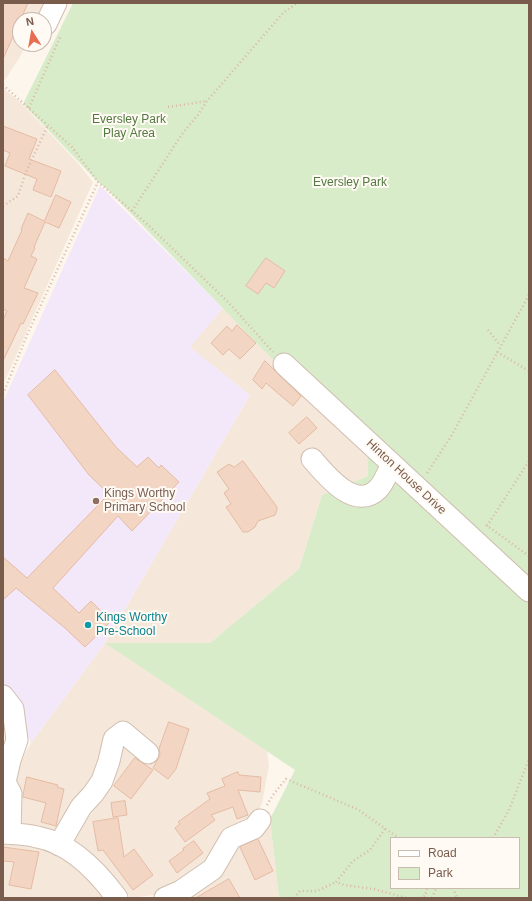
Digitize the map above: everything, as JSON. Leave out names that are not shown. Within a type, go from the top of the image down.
[{"type":"street","name":"Hinton House Drive","points":[[284,364],[529,590]]},
{"type":"street","points":[[312,459],[334,483],[346,492],[360,496],[368,496],[378,490],[392,464]]},
{"type":"street","points":[[3,696],[13,710],[17,740],[10,760],[5,782],[11,794],[6,833],[38,837],[59,845],[76,856],[102,879],[117,898]]},
{"type":"street","points":[[59,845],[81,807],[102,781],[109,761],[114,739],[123,732],[148,754]]},
{"type":"street","points":[[165,898],[181,891],[213,869],[231,838],[254,828],[260,820]]},
{"type":"path","points":[[132,211],[207,101],[283,13],[297,3]]},
{"type":"path","points":[[29,108],[54,14]]},
{"type":"path","points":[[3,85],[72,147],[98,182],[146,223],[228,302],[284,364]]},
{"type":"path","points":[[168,108],[207,101]]},
{"type":"path","points":[[3,206],[18,196],[26,172],[48,124]]},
{"type":"path","points":[[3,394],[28,335],[98,182]]},
{"type":"path","points":[[417,487],[450,438],[496,352],[529,295]]},
{"type":"path","points":[[488,330],[500,345]]},
{"type":"path","points":[[496,352],[529,371]]},
{"type":"path","points":[[487,525],[529,461]]},
{"type":"path","points":[[494,837],[509,810],[529,759]]},
{"type":"path","points":[[260,820],[273,794],[286,779],[357,809],[398,837]]},
{"type":"path","points":[[294,898],[300,891],[317,891],[336,882],[353,861],[370,850],[386,829]]},
{"type":"path","points":[[336,882],[344,885],[374,889],[408,898]]},
{"type":"path","points":[[420,898],[425,896],[427,889]]},
{"type":"path","points":[[454,889],[458,898]]},
{"type":"shaded area","points":[[3,3],[39,3],[43,5],[42,12],[12,12],[12,52],[22,52],[5,80],[3,79]]},
{"type":"shaded area","points":[[3,88],[20,102],[77,162],[93,182],[3,385]]},
{"type":"shaded area","name":"Kings Worthy Primary School","points":[[100,186],[223,308],[190,347],[250,395],[105,643],[31,743],[13,699],[3,684],[3,402]]},
{"type":"shaded area","points":[[223,308],[278,365],[367,450],[368,476],[322,495],[299,569],[210,643],[106,643],[267,751],[269,766],[262,803],[253,824],[212,856],[155,895],[131,898],[73,839],[77,824],[91,814],[104,796],[119,767],[117,744],[121,724],[92,786],[59,835],[17,826],[13,774],[31,743],[105,643],[250,395],[189,347]]},
{"type":"shaded area","points":[[267,817],[270,819],[279,898],[181,898],[233,851]]},
{"type":"shaded area","points":[[3,840],[37,842],[64,855],[111,898],[3,898]]},
{"type":"green space","points":[[73,3],[529,3],[529,898],[279,898],[270,819],[295,770],[105,643],[210,643],[299,569],[322,495],[368,476],[367,451],[278,365],[108,190],[98,182],[23,104],[49,52],[52,52],[52,45]]},
{"type":"building","points":[[3,3],[28,3],[24,12],[12,12],[12,39],[3,59]]},
{"type":"building","points":[[3,126],[37,139],[29,159],[61,171],[51,197],[33,190],[37,179],[5,166],[10,153],[3,150]]},
{"type":"building","points":[[56,195],[71,202],[59,228],[45,222],[34,247],[35,248],[31,256],[37,259],[24,288],[38,293],[23,324],[21,323],[3,361],[3,320],[7,311],[3,309],[3,258],[8,261],[28,213],[44,221]]},
{"type":"building","points":[[266,258],[285,271],[274,288],[266,283],[258,294],[246,286]]},
{"type":"building","points":[[237,325],[256,343],[240,359],[229,349],[223,355],[211,343],[227,326],[232,331]]},
{"type":"building","points":[[265,361],[301,396],[293,406],[266,383],[262,389],[253,380]]},
{"type":"building","name":"Kings Worthy Primary School","points":[[55,370],[116,447],[137,467],[148,457],[159,468],[161,465],[179,482],[132,531],[118,516],[53,588],[79,613],[91,601],[111,621],[85,647],[65,628],[16,588],[3,600],[3,557],[27,578],[109,494],[89,475],[28,395]]},
{"type":"building","points":[[307,417],[317,428],[299,444],[289,433]]},
{"type":"building","points":[[243,461],[277,507],[275,515],[258,521],[255,527],[248,532],[243,532],[226,507],[231,504],[224,493],[229,489],[217,472],[229,464],[234,467]]},
{"type":"building","points":[[169,722],[189,729],[176,769],[168,779],[153,768],[160,755],[159,749]]},
{"type":"building","points":[[135,758],[153,770],[131,799],[114,786]]},
{"type":"building","points":[[238,772],[239,775],[261,777],[260,792],[238,790],[248,815],[237,819],[233,807],[211,815],[215,820],[185,842],[175,828],[180,824],[178,822],[210,799],[207,793],[225,786],[222,779]]},
{"type":"building","points":[[27,777],[58,785],[57,787],[64,789],[56,826],[41,822],[46,803],[23,797]]},
{"type":"building","points":[[125,801],[127,815],[113,817],[111,803]]},
{"type":"building","points":[[118,818],[124,857],[134,849],[153,875],[133,890],[103,850],[98,851],[93,822]]},
{"type":"building","points":[[258,839],[273,871],[255,880],[240,847]]},
{"type":"building","points":[[194,841],[203,853],[177,873],[169,861]]},
{"type":"building","points":[[3,847],[39,852],[31,889],[9,885],[14,862],[3,861]]},
{"type":"building","points":[[229,879],[240,898],[196,898]]},
{"type":"place","name":"Kings Worthy Primary School","points":[[96,501]]},
{"type":"place","name":"Kings Worthy Pre-School","points":[[88,625]]},
{"type":"park label","name":"Eversley Park Play Area","points":[[129,127]]},
{"type":"park label","name":"Eversley Park","points":[[350,183]]}]
